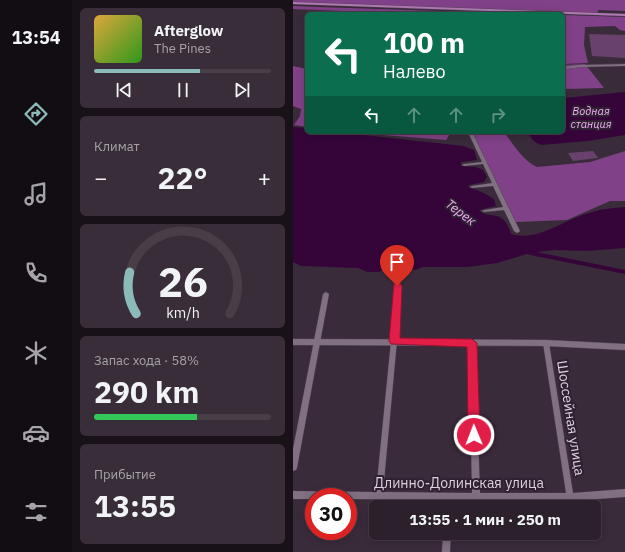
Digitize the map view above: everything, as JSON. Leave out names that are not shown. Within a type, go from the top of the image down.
[{"type":"main road","points":[[293,4],[499,12]]},
{"type":"main road","points":[[293,4],[514,12]]},
{"type":"main road","points":[[565,14],[625,16]]},
{"type":"main road","points":[[565,14],[625,16]]},
{"type":"street","points":[[565,68],[625,65]]},
{"type":"street","points":[[471,134],[517,230]]},
{"type":"street","points":[[464,165],[484,162]]},
{"type":"street","points":[[472,187],[495,184]]},
{"type":"street","points":[[484,211],[506,208]]},
{"type":"street","points":[[379,496],[394,341],[397,286]]},
{"type":"street","points":[[293,468],[327,294]]},
{"type":"street","points":[[293,342],[394,341],[546,343],[625,348]]},
{"type":"street","points":[[472,343],[476,496]]},
{"type":"street","name":"Шоссейная улица","points":[[546,343],[570,497]]},
{"type":"street","name":"Длинно-Долинская улица","points":[[293,495],[570,497],[625,493]]},
{"type":"street","points":[[446,552],[447,540]]},
{"type":"shaded area","points":[[293,0],[625,0],[625,11],[598,10],[598,13],[293,2]]},
{"type":"shaded area","points":[[293,6],[472,12],[367,12],[293,9]]},
{"type":"shaded area","points":[[565,15],[625,17],[625,31],[620,30],[615,26],[585,27],[584,45],[588,63],[565,64]]},
{"type":"shaded area","points":[[589,34],[625,35],[625,58],[592,56]]},
{"type":"shaded area","points":[[585,64],[604,88],[565,89],[565,65]]},
{"type":"shaded area","points":[[293,66],[305,69],[305,127],[294,125],[300,116],[301,109],[293,106]]},
{"type":"shaded area","points":[[370,134],[450,134],[446,140]]},
{"type":"shaded area","points":[[473,134],[505,134],[527,161],[537,167],[590,162],[625,151],[625,201],[610,201],[567,220],[516,222]]},
{"type":"shaded area","points":[[593,151],[598,158],[573,161],[568,153]]},
{"type":"water","name":"Водная станция","points":[[625,92],[625,135],[588,141],[541,145],[536,143],[529,134],[565,134],[565,98]]},
{"type":"water","name":"Терек","points":[[293,127],[305,128],[305,134],[355,134],[463,146],[474,150],[477,160],[461,162],[461,166],[476,167],[483,170],[487,177],[484,182],[469,185],[468,187],[494,199],[496,206],[479,210],[483,213],[500,217],[504,220],[508,225],[511,234],[521,236],[541,233],[579,216],[607,209],[625,207],[625,248],[587,251],[554,250],[530,253],[497,263],[468,267],[423,267],[415,270],[389,266],[379,272],[367,272],[358,268],[301,266],[293,262]]},
{"type":"waterway","points":[[522,250],[530,253],[625,272]]},
{"type":"route","points":[[397,286],[394,341],[472,343],[474,435]]}]
